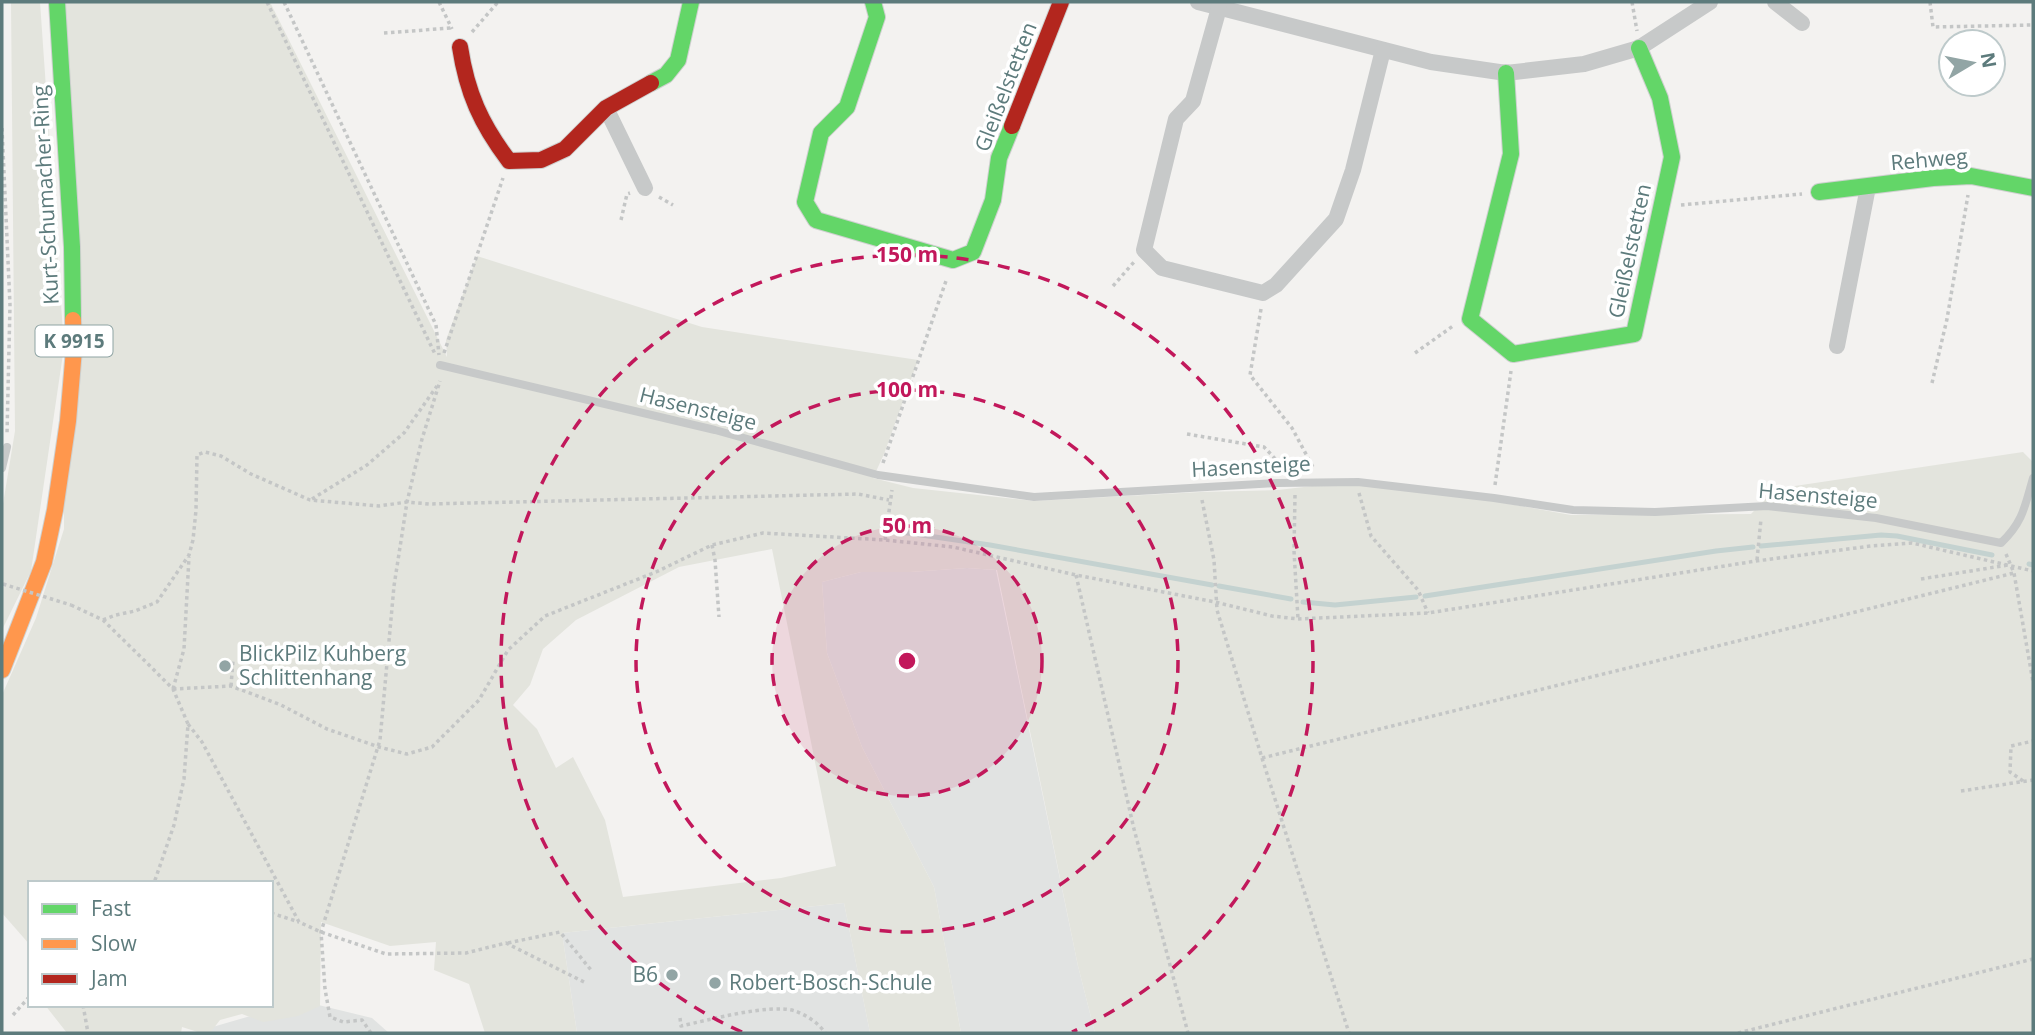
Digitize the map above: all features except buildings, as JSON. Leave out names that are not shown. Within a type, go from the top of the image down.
[{"type":"street","name":"Kurt-Schumacher-Ring","points":[[2,670],[44,562],[68,421],[74,349],[72,247],[57,2]]},
{"type":"street","points":[[460,47],[471,99],[487,133],[509,161],[541,160],[565,149],[606,108],[666,75],[678,60],[691,2]]},
{"type":"street","points":[[873,2],[877,17],[847,107],[821,133],[805,202],[816,220],[953,260]]},
{"type":"street","name":"Gleißelstetten","points":[[953,260],[974,253],[993,200],[999,158],[1061,2]]},
{"type":"street","points":[[1198,2],[1431,62],[1506,73],[1584,64],[1639,48],[1710,2]]},
{"type":"street","points":[[1775,2],[1802,23]]},
{"type":"street","points":[[1219,8],[1193,101],[1176,119],[1144,250],[1162,268],[1263,293],[1276,285],[1336,219],[1353,170],[1383,50]]},
{"type":"street","name":"Gleißelstetten","points":[[1513,355],[1634,334],[1672,157],[1660,98],[1639,48]]},
{"type":"street","points":[[1506,73],[1511,154],[1471,319],[1513,355]]},
{"type":"street","points":[[606,108],[645,188]]},
{"type":"street","name":"Rehweg","points":[[1819,192],[1971,176],[2033,188]]},
{"type":"street","name":"Rehweg","points":[[1837,345],[1868,187]]},
{"type":"lane","name":"Hasensteige","points":[[440,365],[715,430],[878,475],[1034,497],[1295,482],[1358,482],[1573,510],[1655,512],[1762,507],[1875,518],[2001,543]]},
{"type":"lane","points":[[2,468],[7,447]]},
{"type":"lane","points":[[2001,543],[2014,531],[2023,514],[2033,478]]},
{"type":"path","points":[[284,2],[436,325],[440,365],[440,381],[422,439],[407,502],[394,586],[379,747],[321,932],[330,1017],[343,1022],[362,1020],[371,1033]]},
{"type":"path","points":[[439,2],[460,47],[498,2]]},
{"type":"path","points":[[1632,2],[1639,48]]},
{"type":"path","points":[[1930,2],[1933,27],[2033,24]]},
{"type":"path","points":[[269,3],[440,365]]},
{"type":"path","points":[[384,33],[451,28]]},
{"type":"path","points":[[2,128],[10,305],[7,447]]},
{"type":"path","points":[[440,365],[509,161]]},
{"type":"path","points":[[1932,383],[1947,319],[1971,176]]},
{"type":"path","points":[[621,220],[627,194],[645,188]]},
{"type":"path","points":[[1661,207],[1819,192]]},
{"type":"path","points":[[1113,286],[1144,250]]},
{"type":"path","points":[[878,475],[953,260]]},
{"type":"path","points":[[1263,293],[1250,375],[1292,428],[1321,481]]},
{"type":"path","points":[[1415,354],[1472,313]]},
{"type":"path","points":[[1494,498],[1513,355]]},
{"type":"path","points":[[310,500],[367,465],[404,433],[440,381]]},
{"type":"path","points":[[1187,434],[1264,447],[1295,482],[1294,551],[1298,619]]},
{"type":"path","points":[[173,689],[184,649],[189,555],[196,510],[197,455],[205,452],[221,456],[251,474],[310,500],[379,506],[407,502],[858,494],[889,499]]},
{"type":"path","points":[[885,540],[889,499],[895,477]]},
{"type":"path","points":[[1358,482],[1371,536],[1418,590],[1427,613]]},
{"type":"path","points":[[1200,487],[1214,560],[1215,602],[1349,1033]]},
{"type":"path","points":[[1756,561],[1762,507]]},
{"type":"path","points":[[173,689],[232,686],[281,705],[327,729],[407,754],[432,747],[479,700],[508,650],[545,615],[656,572],[712,545],[763,533],[953,547],[1272,616],[1298,619],[1427,613],[1756,561],[1912,543],[2033,571]]},
{"type":"path","points":[[2001,543],[2014,573],[2033,682]]},
{"type":"path","points":[[712,545],[719,617]]},
{"type":"path","points":[[103,620],[158,602],[189,555]]},
{"type":"path","points":[[1921,579],[2010,565]]},
{"type":"path","points":[[1262,758],[2014,573]]},
{"type":"path","points":[[1076,575],[1134,829],[1188,1033]]},
{"type":"path","points":[[3,584],[71,605],[103,620],[173,689],[188,724],[202,743],[299,922]]},
{"type":"path","points":[[232,686],[233,660]]},
{"type":"path","points":[[155,881],[174,825],[184,779],[188,724]]},
{"type":"path","points":[[2023,781],[2010,772],[2011,746],[2033,741]]},
{"type":"path","points":[[1961,791],[2033,780]]},
{"type":"path","points":[[273,915],[386,954],[466,953],[560,932],[591,970]]},
{"type":"path","points":[[506,943],[586,983]]},
{"type":"path","points":[[1738,1033],[2033,959]]},
{"type":"path","points":[[13,1015],[28,998]]},
{"type":"path","points":[[83,1007],[88,1033]]},
{"type":"path","points":[[680,1018],[681,1026],[769,1009],[794,1011],[820,1025],[825,1033]]},
{"type":"shaded area","points":[[11,2],[40,2],[64,347],[31,571],[2,630],[2,510],[15,431]]},
{"type":"shaded area","points":[[65,2],[270,2],[447,357],[446,340],[477,256],[702,327],[918,360],[873,478],[913,488],[1034,501],[1278,490],[1321,485],[1374,486],[1493,501],[1571,515],[1751,514],[1775,489],[2023,452],[2033,462],[2033,1033],[1095,1033],[1078,966],[997,570],[967,568],[861,572],[822,582],[827,653],[862,747],[934,887],[961,1033],[870,1033],[844,903],[562,933],[577,1033],[485,1033],[469,984],[434,970],[436,942],[390,946],[321,922],[320,1006],[298,1016],[263,1022],[242,1014],[220,1020],[210,1033],[182,1027],[181,1033],[67,1033],[47,1007],[273,1007],[273,881],[28,881],[28,943],[2,913],[2,695],[36,618],[64,529]],"holes":[[[772,549],[836,866],[781,878],[623,897],[605,820],[573,757],[556,768],[537,729],[513,705],[530,685],[543,649],[576,620],[679,567]]]},
{"type":"shaded area","points":[[967,568],[996,570],[1078,966],[1095,1033],[961,1033],[934,887],[862,747],[827,653],[822,582],[861,572]]},
{"type":"shaded area","name":"Robert-Bosch-Schule","points":[[844,903],[870,1033],[577,1033],[562,933]]},
{"type":"shaded area","points":[[302,1001],[372,1018],[389,1033],[192,1033]]},
{"type":"waterway","points":[[894,531],[990,545],[1212,585]]},
{"type":"waterway","points":[[1761,546],[1881,535],[1992,555]]},
{"type":"waterway","points":[[1425,596],[1753,547]]},
{"type":"waterway","points":[[2029,564],[2033,565]]},
{"type":"waterway","points":[[1219,586],[1291,599]]},
{"type":"waterway","points":[[1303,602],[1335,605],[1416,597]]},
{"type":"traffic: fast","points":[[57,2],[72,247],[73,320]]},
{"type":"traffic: fast","points":[[651,83],[666,75],[678,60],[691,2]]},
{"type":"traffic: fast","points":[[873,2],[877,17],[847,107],[821,133],[805,202],[816,220],[953,260],[973,252],[993,200],[999,158],[1012,126]]},
{"type":"traffic: fast","points":[[1506,73],[1511,154],[1470,319],[1513,354],[1634,334],[1672,157],[1660,98],[1639,48]]},
{"type":"traffic: fast","points":[[1819,192],[1971,176],[2033,188]]},
{"type":"traffic: slow","points":[[2,670],[44,562],[55,510],[68,421],[74,349],[73,320]]},
{"type":"traffic: jam","points":[[1012,126],[1061,2]]},
{"type":"traffic: jam","points":[[460,47],[471,94],[491,134],[509,161],[541,160],[565,149],[606,108],[651,83]]},
{"type":"place","name":"BlickPilz Kuhberg Schlittenhang","points":[[225,666]]},
{"type":"place","name":"B6","points":[[672,975]]},
{"type":"place","name":"Robert-Bosch-Schule","points":[[715,983]]}]
